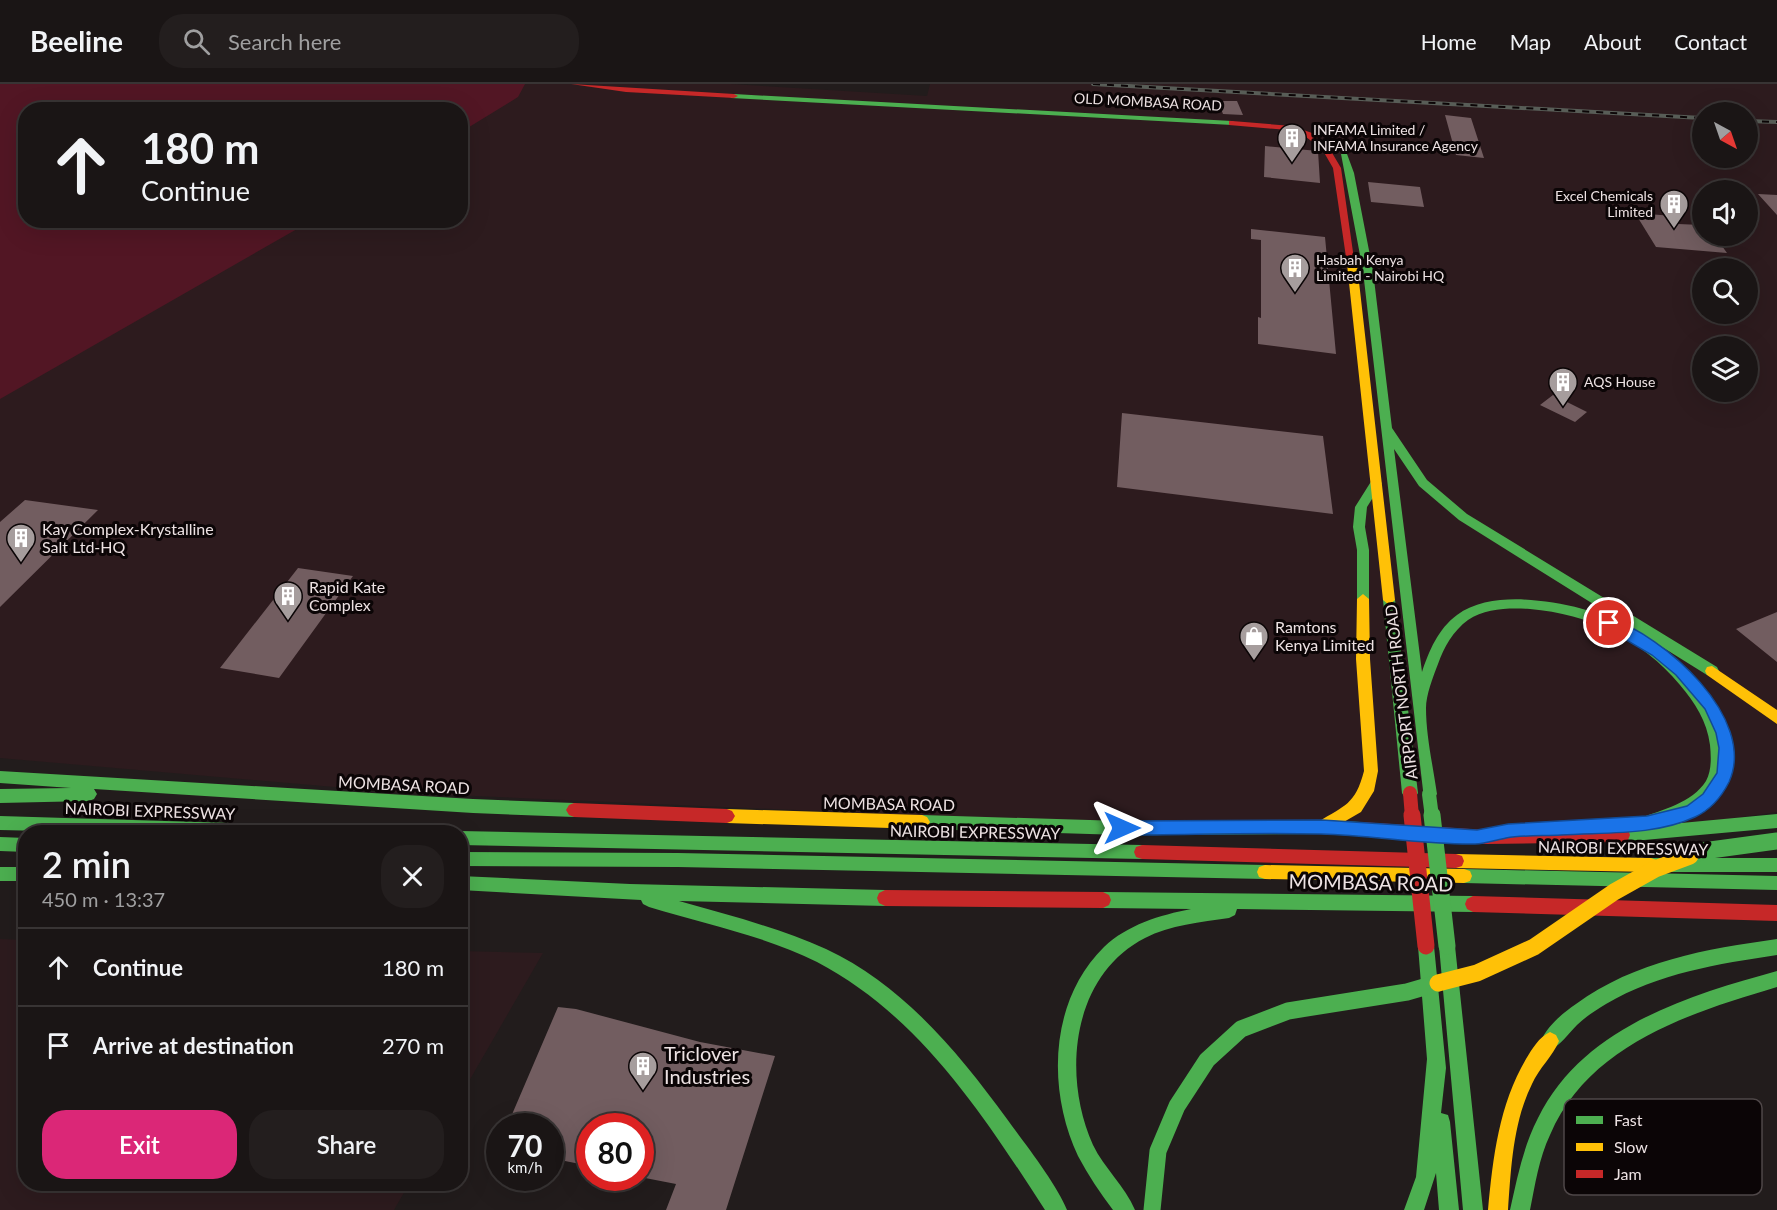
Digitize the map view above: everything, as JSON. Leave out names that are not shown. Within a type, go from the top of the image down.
[{"type":"main road","name":"OLD MOMBASA ROAD","points":[[575,84],[626,90],[1274,126],[1304,133],[1323,144],[1344,173]]},
{"type":"main road","name":"OLD MOMBASA ROAD","points":[[608,84],[1274,121],[1306,128],[1332,140],[1344,155],[1344,173]]},
{"type":"main road","name":"AIRPORT NORTH ROAD","points":[[1344,173],[1426,946],[1449,1210]]},
{"type":"main road","name":"AIRPORT NORTH ROAD","points":[[1344,173],[1368,271],[1447,946],[1473,1210]]},
{"type":"main road","points":[[1353,269],[1368,271]]},
{"type":"main road","points":[[1363,362],[1379,364]]},
{"type":"main road","points":[[1386,428],[1423,483],[1463,517],[1686,654],[1748,695],[1777,718]]},
{"type":"main road","points":[[1322,827],[1356,807],[1366,791],[1371,771],[1363,659],[1363,550],[1359,527],[1361,507],[1376,483]]},
{"type":"main road","points":[[1419,706],[1436,651],[1446,634],[1462,618],[1485,608],[1530,604],[1574,612],[1609,623],[1657,651],[1680,671],[1711,705],[1724,733],[1727,748],[1725,773],[1719,787],[1708,799],[1691,811],[1647,823],[1508,831],[1477,837]]},
{"type":"main road","name":"MOMBASA ROAD","points":[[0,777],[473,806],[1122,828],[1322,827],[1477,837],[1600,837],[1777,822]]},
{"type":"main road","points":[[0,796],[36,797],[196,789]]},
{"type":"main road","name":"NAIROBI EXPRESSWAY","points":[[0,823],[66,825]]},
{"type":"main road","name":"NAIROBI EXPRESSWAY","points":[[468,838],[704,845],[1123,851],[1492,863],[1777,865]]},
{"type":"main road","points":[[1152,1210],[1158,1151],[1178,1106],[1207,1059],[1241,1029],[1288,1011],[1407,992],[1477,973],[1534,947],[1614,891],[1655,869],[1703,850],[1777,841]]},
{"type":"main road","points":[[0,844],[18,845]]},
{"type":"main road","name":"NAIROBI EXPRESSWAY","points":[[468,859],[678,860],[1777,883]]},
{"type":"main road","points":[[0,874],[18,874]]},
{"type":"main road","name":"MOMBASA ROAD","points":[[468,883],[630,892],[1283,902],[1777,913]]},
{"type":"main road","points":[[630,892],[714,920],[762,932],[826,958],[878,989],[910,1018],[984,1105],[1057,1210]]},
{"type":"main road","points":[[1125,1210],[1111,1194],[1087,1153],[1072,1114],[1065,1073],[1068,1036],[1078,995],[1095,967],[1109,953],[1126,940],[1155,926],[1179,919],[1283,902]]},
{"type":"main road","points":[[1498,1210],[1501,1160],[1514,1106],[1550,1038],[1573,1016],[1616,986],[1674,964],[1716,955],[1777,947]]},
{"type":"main road","points":[[1520,1210],[1529,1161],[1547,1118],[1559,1097],[1603,1051],[1664,1014],[1716,995],[1777,979]]},
{"type":"main road","points":[[1414,1210],[1427,1168],[1436,1059]]},
{"type":"shaded area","points":[[0,84],[731,84],[927,96],[930,84],[1777,84],[1777,812],[1670,827],[1508,825],[1478,831],[1118,824],[404,793],[0,758]]},
{"type":"shaded area","points":[[0,84],[525,84],[518,97],[468,128],[468,102],[18,102],[18,228],[299,228],[0,399]]},
{"type":"shaded area","points":[[0,939],[18,940],[18,1191],[405,1191],[394,1210],[0,1210]]},
{"type":"shaded area","points":[[468,951],[543,953],[468,1083]]},
{"type":"building","points":[[1218,101],[1237,101],[1243,115],[1223,114]]},
{"type":"building","points":[[1445,115],[1471,118],[1484,158],[1456,155]]},
{"type":"building","name":"INFAMA Limited / INFAMA Insurance Agency","points":[[1265,146],[1318,151],[1320,183],[1264,177]]},
{"type":"building","points":[[1368,182],[1420,187],[1424,207],[1371,202]]},
{"type":"building","points":[[1758,194],[1777,195],[1777,215]]},
{"type":"building","name":"Excel Chemicals Limited","points":[[1635,213],[1673,216],[1678,224],[1692,225],[1692,246],[1722,246],[1727,253],[1656,247]]},
{"type":"building","name":"Hasbah Kenya Limited - Nairobi HQ","points":[[1251,229],[1325,237],[1336,354],[1258,344],[1258,317],[1261,318],[1261,240],[1251,239]]},
{"type":"building","name":"AQS House","points":[[1553,395],[1587,412],[1575,422],[1540,405]]},
{"type":"building","points":[[1122,413],[1323,436],[1333,514],[1117,487]]},
{"type":"building","name":"Kay Complex-Krystalline Salt Ltd-HQ","points":[[25,500],[98,510],[0,607],[0,522]]},
{"type":"building","name":"Rapid Kate Complex","points":[[298,568],[353,576],[279,678],[220,668]]},
{"type":"building","points":[[1777,612],[1777,662],[1736,629]]},
{"type":"building","name":"Triclover Industries","points":[[558,1007],[576,1009],[700,1042],[775,1056],[726,1210],[666,1210],[676,1184],[654,1180],[654,1113],[576,1113],[576,1163],[564,1161],[564,1113],[513,1113]]},
{"type":"railway","points":[[1093,84],[1692,117]]},
{"type":"railway","points":[[1758,121],[1777,122]]},
{"type":"traffic: fast","points":[[734,96],[1232,123]]},
{"type":"traffic: fast","points":[[1344,156],[1350,173],[1368,271],[1429,794]]},
{"type":"traffic: fast","points":[[1386,428],[1423,483],[1463,517],[1712,671]]},
{"type":"traffic: fast","points":[[1363,599],[1363,550],[1359,527],[1361,507],[1376,483]]},
{"type":"traffic: fast","points":[[1389,600],[1410,793]]},
{"type":"traffic: fast","points":[[1419,706],[1438,646],[1452,626],[1476,611],[1507,604],[1548,606],[1572,611],[1618,627],[1639,639],[1658,654],[1692,689],[1709,716],[1717,746],[1717,769],[1708,789],[1687,806],[1645,823]]},
{"type":"traffic: fast","points":[[0,777],[473,806],[574,810]]},
{"type":"traffic: fast","points":[[0,796],[89,794]]},
{"type":"traffic: fast","points":[[1429,794],[1447,946]]},
{"type":"traffic: fast","points":[[1622,835],[1777,821]]},
{"type":"traffic: fast","points":[[922,822],[1122,828],[1322,827],[1360,829]]},
{"type":"traffic: fast","points":[[0,823],[66,825]]},
{"type":"traffic: fast","points":[[468,838],[1142,852]]},
{"type":"traffic: fast","points":[[1690,856],[1703,851],[1777,841]]},
{"type":"traffic: fast","points":[[0,844],[18,845]]},
{"type":"traffic: fast","points":[[468,859],[678,860],[1265,872]]},
{"type":"traffic: fast","points":[[1651,865],[1777,865]]},
{"type":"traffic: fast","points":[[0,874],[18,874]]},
{"type":"traffic: fast","points":[[1464,876],[1777,883]]},
{"type":"traffic: fast","points":[[468,883],[630,892],[885,898]]},
{"type":"traffic: fast","points":[[649,899],[801,947],[859,977],[894,1003],[926,1033],[955,1066],[1009,1138],[1057,1210]]},
{"type":"traffic: fast","points":[[1103,900],[1473,904]]},
{"type":"traffic: fast","points":[[1125,1210],[1085,1149],[1068,1091],[1067,1060],[1070,1030],[1078,1001],[1092,975],[1111,952],[1136,934],[1170,921],[1229,910]]},
{"type":"traffic: fast","points":[[1426,946],[1437,1068]]},
{"type":"traffic: fast","points":[[1447,946],[1473,1210]]},
{"type":"traffic: fast","points":[[1550,1041],[1572,1018],[1597,999],[1646,975],[1724,955],[1777,947]]},
{"type":"traffic: fast","points":[[1520,1210],[1531,1160],[1544,1125],[1570,1085],[1593,1061],[1620,1041],[1680,1010],[1777,979]]},
{"type":"traffic: fast","points":[[1152,1210],[1158,1151],[1177,1106],[1207,1060],[1241,1029],[1288,1011],[1407,992],[1438,983]]},
{"type":"traffic: fast","points":[[1414,1210],[1426,1177],[1436,1059]]},
{"type":"traffic: fast","points":[[1441,1122],[1449,1210]]},
{"type":"traffic: slow","points":[[1352,264],[1389,600]]},
{"type":"traffic: slow","points":[[1323,827],[1356,807],[1366,791],[1371,771],[1363,659],[1363,599]]},
{"type":"traffic: slow","points":[[1712,671],[1777,718]]},
{"type":"traffic: slow","points":[[727,816],[922,822]]},
{"type":"traffic: slow","points":[[1438,983],[1477,973],[1534,947],[1614,892],[1655,869],[1690,856]]},
{"type":"traffic: slow","points":[[1456,861],[1651,865]]},
{"type":"traffic: slow","points":[[1265,872],[1464,876]]},
{"type":"traffic: slow","points":[[1498,1210],[1502,1165],[1516,1099],[1536,1059],[1550,1041]]},
{"type":"traffic: jam","points":[[575,84],[626,90],[734,96]]},
{"type":"traffic: jam","points":[[1232,123],[1289,128],[1309,135],[1325,148],[1337,168],[1352,264]]},
{"type":"traffic: jam","points":[[1410,793],[1426,946]]},
{"type":"traffic: jam","points":[[574,810],[727,816]]},
{"type":"traffic: jam","points":[[1360,829],[1486,837],[1622,835]]},
{"type":"traffic: jam","points":[[1142,852],[1456,861]]},
{"type":"traffic: jam","points":[[885,898],[1103,900]]},
{"type":"traffic: jam","points":[[1473,904],[1777,913]]},
{"type":"place","name":"INFAMA Limited / INFAMA Insurance Agency","points":[[1292,164]]},
{"type":"place","name":"Excel Chemicals Limited","points":[[1674,230]]},
{"type":"place","name":"Hasbah Kenya Limited - Nairobi HQ","points":[[1295,294]]},
{"type":"place","name":"AQS House","points":[[1563,408]]},
{"type":"place","name":"Kay Complex-Krystalline Salt Ltd-HQ","points":[[21,564]]},
{"type":"place","name":"Rapid Kate Complex","points":[[288,622]]},
{"type":"place","name":"Ramtons Kenya Limited","points":[[1254,662]]},
{"type":"place","name":"Triclover Industries","points":[[643,1092]]},
{"type":"route","points":[[1122,828],[1322,827],[1477,837],[1508,831],[1647,823],[1691,811],[1708,799],[1719,787],[1725,773],[1727,748],[1724,733],[1711,705],[1680,671],[1657,651],[1609,623]]}]
